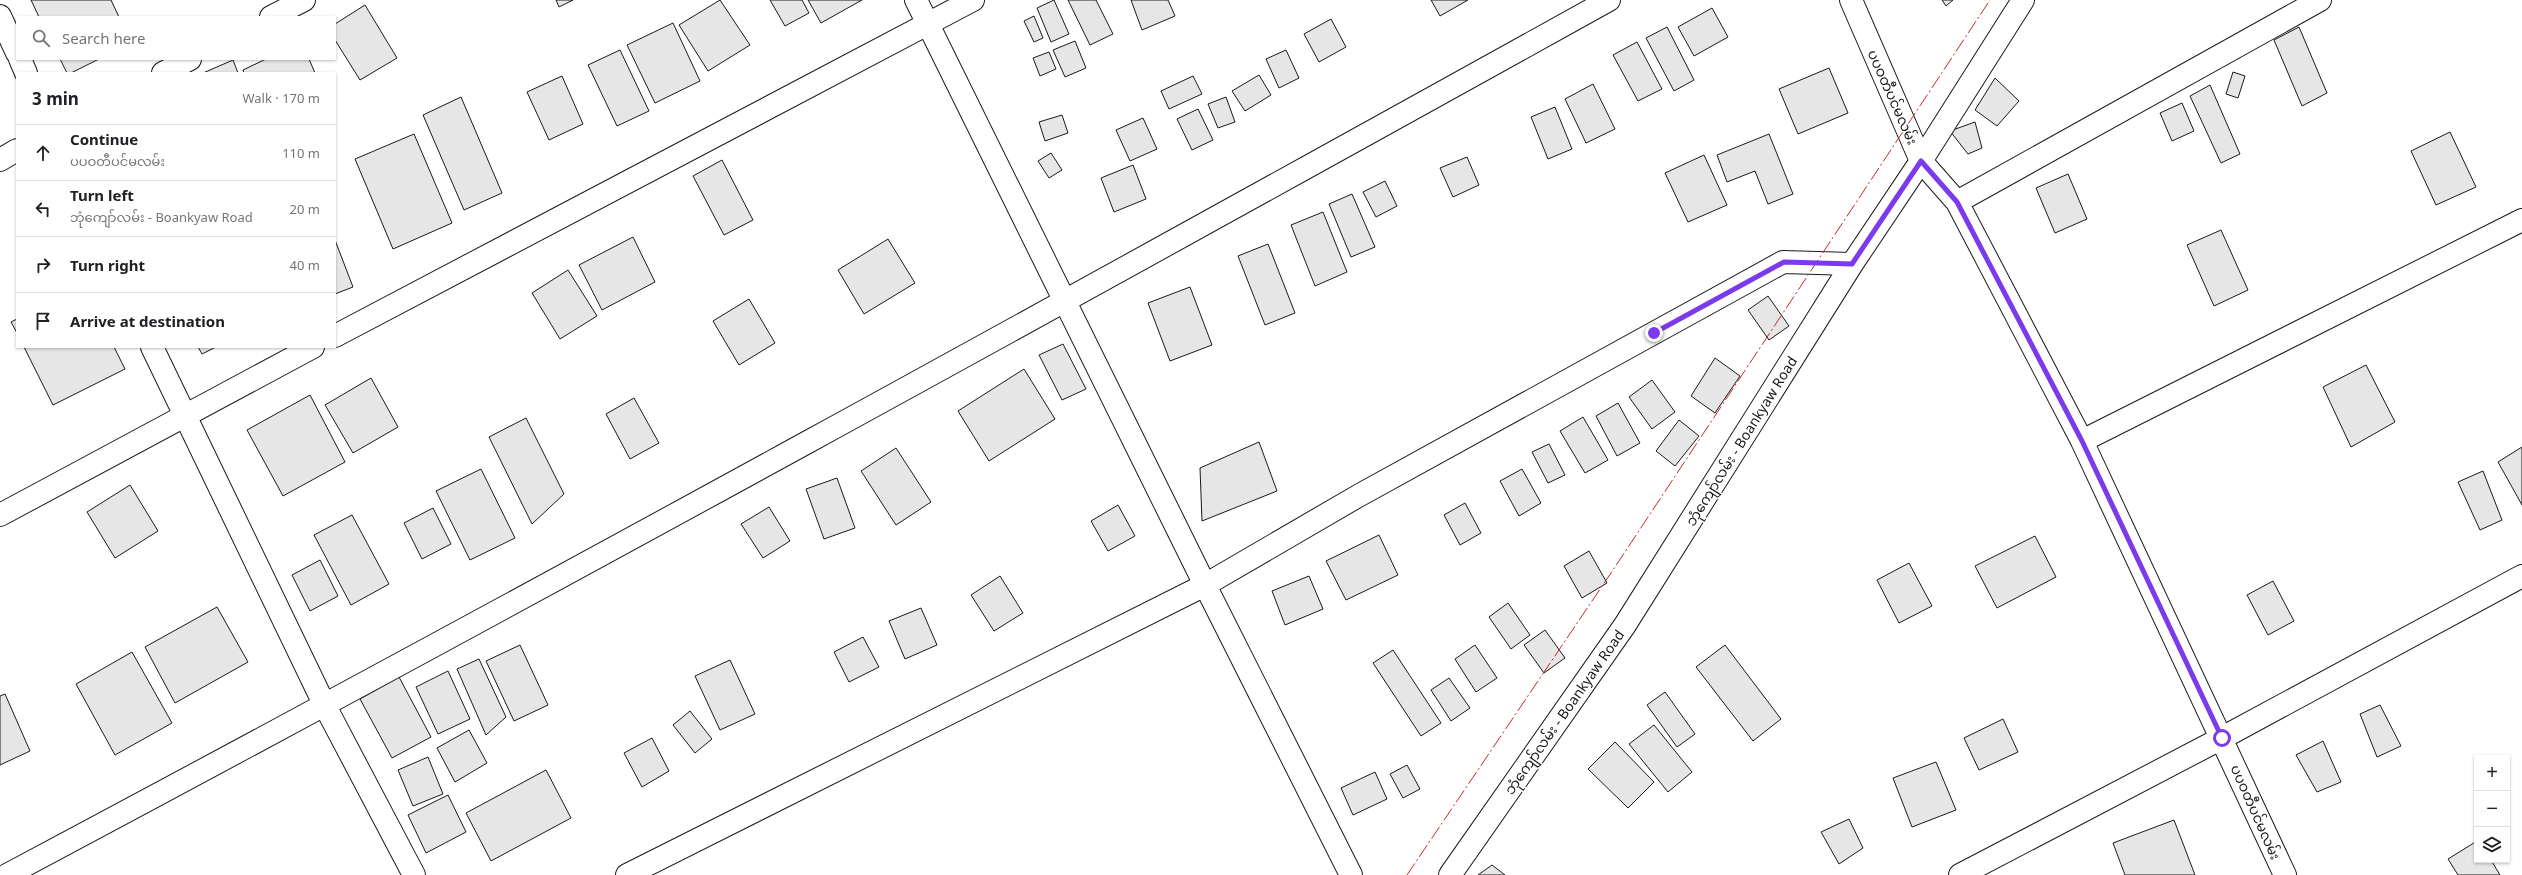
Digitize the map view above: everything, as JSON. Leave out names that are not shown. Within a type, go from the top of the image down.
[{"type":"street","points":[[273,16],[304,0]]},
{"type":"street","points":[[916,0],[1204,585],[1351,875]]},
{"type":"street","points":[[336,335],[973,0]]},
{"type":"street","points":[[7,875],[325,706],[1065,302],[1609,0]]},
{"type":"street","name":"ပပဝတီပင်မလမ်း","points":[[1851,0],[1921,161],[1957,202],[2082,441],[2285,875]]},
{"type":"street","name":"ဘုံကျော်လမ်း - Boankyaw Road","points":[[1450,875],[1625,625],[1852,264],[1921,161],[2023,0]]},
{"type":"street","points":[[1957,202],[2320,0]]},
{"type":"street","points":[[0,16],[16,51]]},
{"type":"street","points":[[20,60],[26,72]]},
{"type":"street","points":[[165,72],[188,60]]},
{"type":"street","points":[[0,160],[16,151]]},
{"type":"street","points":[[2082,441],[2522,220]]},
{"type":"street","points":[[627,875],[1204,585],[1358,496],[1784,262],[1852,264]]},
{"type":"street","points":[[152,348],[183,415],[325,706],[414,875]]},
{"type":"street","points":[[0,515],[183,415],[311,348]]},
{"type":"street","points":[[1960,875],[2222,738],[2522,576]]},
{"type":"building","points":[[31,0],[111,0],[119,16],[39,16]]},
{"type":"building","points":[[556,0],[573,0],[559,7]]},
{"type":"building","points":[[720,0],[750,45],[708,71],[679,25]]},
{"type":"building","points":[[770,0],[802,0],[809,13],[785,26]]},
{"type":"building","points":[[808,0],[862,0],[821,23]]},
{"type":"building","points":[[1054,0],[1069,34],[1051,42],[1037,8]]},
{"type":"building","points":[[1068,0],[1096,0],[1113,34],[1090,45]]},
{"type":"building","points":[[1131,0],[1168,0],[1175,16],[1142,30]]},
{"type":"building","points":[[1431,0],[1468,0],[1440,16]]},
{"type":"building","points":[[1942,0],[1953,0],[1946,6]]},
{"type":"building","points":[[365,5],[397,58],[360,80],[336,42],[336,23]]},
{"type":"building","points":[[1712,8],[1728,37],[1694,56],[1678,27]]},
{"type":"building","points":[[1034,16],[1043,38],[1034,42],[1024,21]]},
{"type":"building","points":[[1331,19],[1346,47],[1319,62],[1304,34]]},
{"type":"building","points":[[673,23],[700,81],[655,103],[627,45]]},
{"type":"building","points":[[1667,27],[1694,80],[1674,91],[1646,38]]},
{"type":"building","points":[[2299,27],[2327,93],[2302,106],[2274,40]]},
{"type":"building","points":[[1075,41],[1086,68],[1065,77],[1053,50]]},
{"type":"building","points":[[1637,42],[1662,89],[1638,101],[1613,55]]},
{"type":"building","points":[[620,50],[649,111],[617,126],[588,65]]},
{"type":"building","points":[[1286,50],[1299,78],[1279,88],[1266,59]]},
{"type":"building","points":[[1049,52],[1056,69],[1040,76],[1033,58]]},
{"type":"building","points":[[60,60],[97,60],[73,72],[66,72]]},
{"type":"building","points":[[233,60],[238,72],[205,72]]},
{"type":"building","points":[[264,60],[309,60],[315,72],[244,72],[243,70]]},
{"type":"building","points":[[1829,68],[1848,113],[1798,134],[1779,89]]},
{"type":"building","points":[[2233,72],[2245,76],[2238,98],[2226,94]]},
{"type":"building","points":[[1259,75],[1271,95],[1245,111],[1232,91]]},
{"type":"building","points":[[562,76],[583,124],[549,140],[527,92]]},
{"type":"building","points":[[1193,76],[1202,94],[1169,109],[1161,91]]},
{"type":"building","points":[[1995,78],[2019,101],[1997,126],[1975,110]]},
{"type":"building","points":[[1593,84],[1615,129],[1586,143],[1565,99]]},
{"type":"building","points":[[2210,85],[2240,154],[2221,163],[2190,96]]},
{"type":"building","points":[[461,97],[502,193],[464,210],[423,115]]},
{"type":"building","points":[[1226,97],[1235,122],[1218,128],[1208,104]]},
{"type":"building","points":[[2182,103],[2194,131],[2172,141],[2160,113]]},
{"type":"building","points":[[1555,107],[1572,149],[1548,159],[1531,117]]},
{"type":"building","points":[[1198,109],[1213,140],[1192,150],[1177,119]]},
{"type":"building","points":[[1062,115],[1068,133],[1045,141],[1039,122]]},
{"type":"building","points":[[1143,118],[1157,149],[1130,161],[1116,130]]},
{"type":"building","points":[[1975,122],[1982,148],[1968,154],[1950,131]]},
{"type":"building","points":[[2450,132],[2476,187],[2436,205],[2411,151]]},
{"type":"building","points":[[414,134],[452,223],[393,249],[355,159]]},
{"type":"building","points":[[1769,134],[1793,194],[1768,204],[1755,171],[1727,182],[1717,155]]},
{"type":"building","points":[[1051,153],[1062,170],[1049,178],[1038,161]]},
{"type":"building","points":[[1704,155],[1727,205],[1688,222],[1665,173]]},
{"type":"building","points":[[1467,157],[1479,185],[1453,197],[1440,168]]},
{"type":"building","points":[[722,160],[753,220],[724,235],[693,176]]},
{"type":"building","points":[[1133,165],[1146,199],[1114,212],[1101,178]]},
{"type":"building","points":[[2068,174],[2087,219],[2055,233],[2036,188]]},
{"type":"building","points":[[1385,181],[1397,206],[1376,217],[1363,192]]},
{"type":"building","points":[[1352,194],[1375,247],[1351,257],[1329,204]]},
{"type":"building","points":[[1323,212],[1347,272],[1315,286],[1291,225]]},
{"type":"building","points":[[2221,230],[2248,290],[2214,306],[2187,245]]},
{"type":"building","points":[[633,237],[655,282],[602,310],[579,265]]},
{"type":"building","points":[[888,239],[915,283],[864,314],[838,270]]},
{"type":"building","points":[[336,243],[353,287],[336,294]]},
{"type":"building","points":[[1268,244],[1295,313],[1265,325],[1238,256]]},
{"type":"building","points":[[568,270],[597,316],[560,339],[532,293]]},
{"type":"building","points":[[1190,287],[1212,345],[1170,361],[1148,303]]},
{"type":"building","points":[[1768,296],[1789,326],[1769,340],[1748,310]]},
{"type":"building","points":[[749,299],[775,343],[739,365],[713,321]]},
{"type":"building","points":[[16,320],[16,331],[11,322]]},
{"type":"building","points":[[1063,344],[1086,389],[1062,400],[1039,355]]},
{"type":"building","points":[[24,348],[114,348],[125,369],[53,405]]},
{"type":"building","points":[[199,348],[214,348],[202,354]]},
{"type":"building","points":[[1715,358],[1740,376],[1715,413],[1691,396]]},
{"type":"building","points":[[2366,365],[2395,422],[2351,447],[2323,387]]},
{"type":"building","points":[[1024,369],[1055,419],[989,461],[958,411]]},
{"type":"building","points":[[371,378],[398,427],[353,453],[325,405]]},
{"type":"building","points":[[1652,380],[1675,412],[1652,429],[1629,397]]},
{"type":"building","points":[[310,395],[345,462],[283,496],[247,430]]},
{"type":"building","points":[[634,398],[659,443],[630,459],[606,414]]},
{"type":"building","points":[[1618,403],[1640,443],[1617,456],[1596,416]]},
{"type":"building","points":[[1583,417],[1608,460],[1585,473],[1560,431]]},
{"type":"building","points":[[526,418],[564,494],[532,524],[489,437]]},
{"type":"building","points":[[1679,420],[1699,436],[1675,466],[1656,451]]},
{"type":"building","points":[[1259,442],[1277,491],[1202,521],[1200,468]]},
{"type":"building","points":[[1549,444],[1565,475],[1548,483],[1532,452]]},
{"type":"building","points":[[2522,447],[2522,505],[2498,462]]},
{"type":"building","points":[[896,448],[931,502],[896,525],[861,471]]},
{"type":"building","points":[[481,469],[515,538],[470,560],[436,491]]},
{"type":"building","points":[[1522,469],[1541,503],[1519,516],[1500,481]]},
{"type":"building","points":[[2483,471],[2502,520],[2480,530],[2458,482]]},
{"type":"building","points":[[837,478],[855,528],[824,539],[806,489]]},
{"type":"building","points":[[130,485],[158,531],[115,558],[87,512]]},
{"type":"building","points":[[1465,503],[1481,533],[1460,545],[1444,515]]},
{"type":"building","points":[[1118,505],[1135,536],[1108,551],[1091,521]]},
{"type":"building","points":[[769,507],[790,541],[763,558],[741,524]]},
{"type":"building","points":[[433,508],[451,544],[422,559],[404,523]]},
{"type":"building","points":[[352,515],[389,584],[351,605],[314,535]]},
{"type":"building","points":[[1379,535],[1398,575],[1346,600],[1326,561]]},
{"type":"building","points":[[2035,536],[2056,577],[1997,608],[1975,566]]},
{"type":"building","points":[[1589,551],[1607,583],[1582,598],[1564,566]]},
{"type":"building","points":[[320,560],[338,596],[310,611],[292,575]]},
{"type":"building","points":[[1909,563],[1932,606],[1899,623],[1877,580]]},
{"type":"building","points":[[1000,576],[1023,613],[994,631],[971,595]]},
{"type":"building","points":[[1309,576],[1323,609],[1285,625],[1272,591]]},
{"type":"building","points":[[2273,581],[2294,621],[2268,635],[2247,595]]},
{"type":"building","points":[[1508,603],[1530,635],[1511,649],[1489,617]]},
{"type":"building","points":[[217,607],[248,662],[175,703],[145,647]]},
{"type":"building","points":[[921,608],[937,645],[905,659],[889,621]]},
{"type":"building","points":[[1545,630],[1565,658],[1544,673],[1524,645]]},
{"type":"building","points":[[863,637],[879,667],[849,682],[834,652]]},
{"type":"building","points":[[520,645],[548,705],[514,721],[486,661]]},
{"type":"building","points":[[1475,645],[1497,678],[1476,692],[1455,659]]},
{"type":"building","points":[[1725,645],[1781,719],[1753,741],[1696,667]]},
{"type":"building","points":[[1393,650],[1441,723],[1421,736],[1373,663]]},
{"type":"building","points":[[132,652],[172,723],[115,755],[76,684]]},
{"type":"building","points":[[479,659],[506,717],[486,735],[457,669]]},
{"type":"building","points":[[730,660],[755,714],[720,730],[695,676]]},
{"type":"building","points":[[448,671],[470,719],[438,734],[416,687]]},
{"type":"building","points":[[399,677],[431,737],[392,758],[360,699]]},
{"type":"building","points":[[1449,678],[1470,708],[1451,721],[1431,690]]},
{"type":"building","points":[[1665,692],[1695,734],[1677,747],[1647,705]]},
{"type":"building","points":[[5,694],[30,751],[0,765],[0,696]]},
{"type":"building","points":[[2380,705],[2401,746],[2377,757],[2360,714]]},
{"type":"building","points":[[690,711],[712,739],[695,753],[673,725]]},
{"type":"building","points":[[2003,719],[2018,752],[1979,770],[1964,738]]},
{"type":"building","points":[[1654,725],[1692,772],[1668,792],[1629,744]]},
{"type":"building","points":[[469,730],[487,763],[455,782],[437,748]]},
{"type":"building","points":[[652,738],[669,771],[642,787],[624,753]]},
{"type":"building","points":[[2323,741],[2341,782],[2317,792],[2296,755]]},
{"type":"building","points":[[1615,742],[1654,782],[1628,808],[1588,769]]},
{"type":"building","points":[[428,757],[443,794],[413,806],[398,770]]},
{"type":"building","points":[[1936,762],[1956,810],[1912,827],[1893,778]]},
{"type":"building","points":[[1407,765],[1420,789],[1403,798],[1390,774]]},
{"type":"building","points":[[546,770],[571,818],[491,861],[466,813]]},
{"type":"building","points":[[1375,772],[1387,799],[1353,815],[1341,788]]},
{"type":"building","points":[[448,795],[466,832],[426,853],[408,815]]},
{"type":"building","points":[[1849,819],[1863,848],[1839,864],[1821,832]]},
{"type":"building","points":[[2174,820],[2195,875],[2125,875],[2113,843]]},
{"type":"building","points":[[2474,843],[2474,863],[2493,863],[2500,875],[2458,875],[2448,859]]},
{"type":"building","points":[[1492,865],[1505,875],[1478,875]]},
{"type":"power","points":[[1407,875],[1615,567],[1990,0]]},
{"type":"route","points":[[1654,333],[1784,262],[1852,264],[1921,161],[1957,202],[2082,441],[2222,738]]}]
